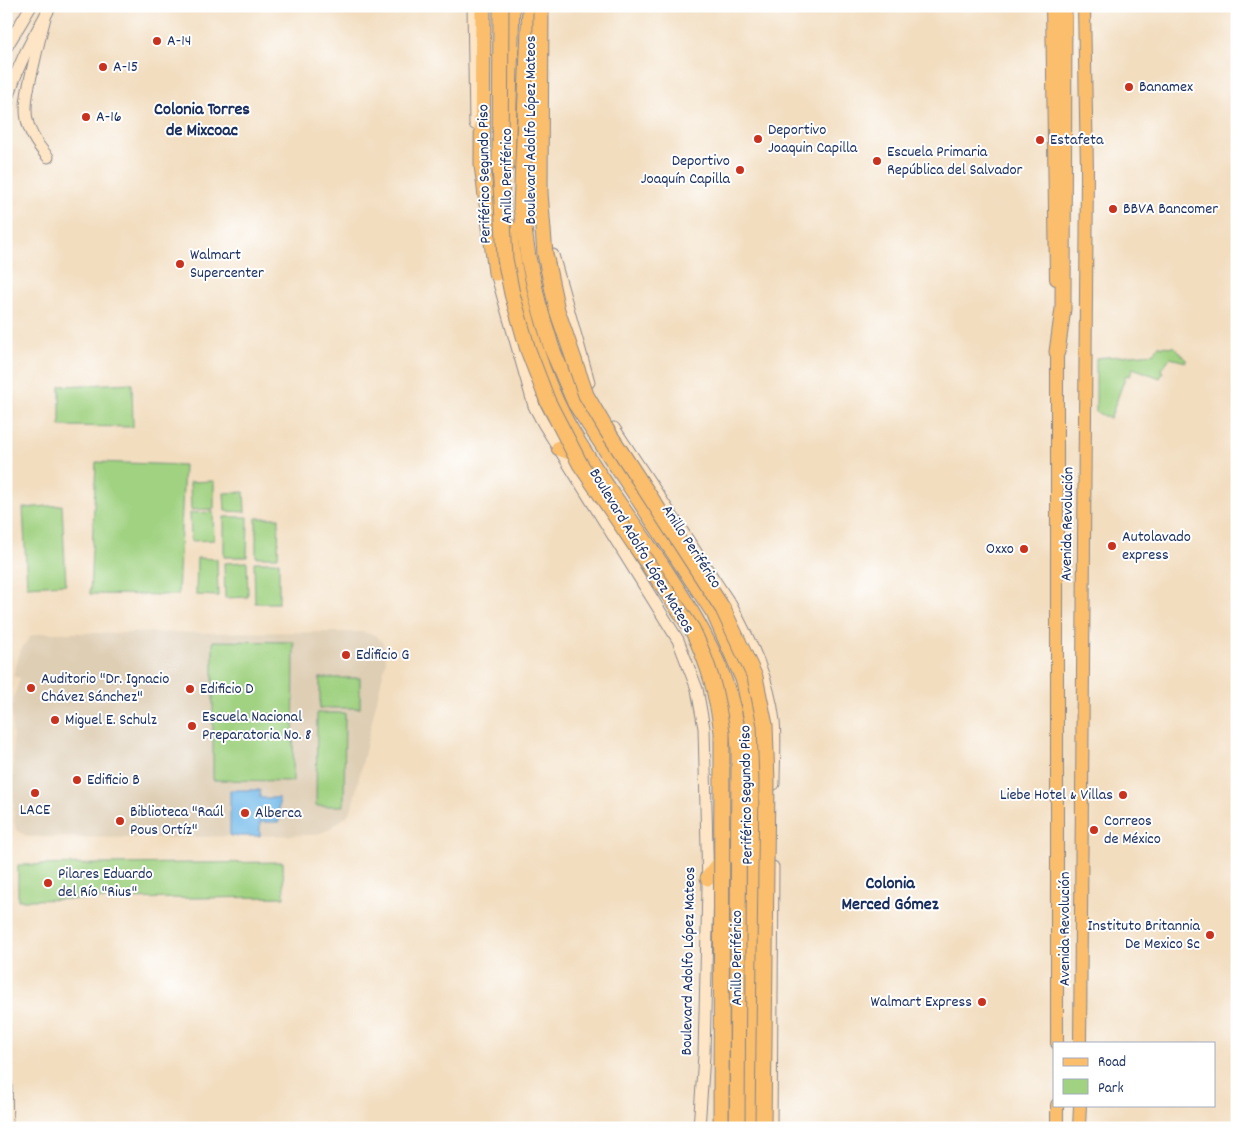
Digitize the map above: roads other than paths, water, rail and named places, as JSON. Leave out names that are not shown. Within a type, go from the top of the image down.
[{"type":"highway","points":[[482,6],[482,165],[496,273]]},
{"type":"highway","name":"Periférico Segundo Piso","points":[[501,6],[500,165],[505,259],[512,294],[528,350],[563,434],[580,464],[692,629],[705,657],[715,686],[722,732],[721,1128]]},
{"type":"highway","name":"Anillo Periférico","points":[[512,6],[507,164],[510,236],[520,290],[550,390],[590,459],[698,624],[728,688],[739,730],[740,840],[737,1128]]},
{"type":"highway","name":"Anillo Periférico","points":[[530,6],[521,207],[528,258],[552,350],[575,403],[714,614],[744,680],[754,726],[753,1128]]},
{"type":"highway","name":"Periférico Segundo Piso","points":[[542,6],[540,193],[545,254],[557,310],[586,395],[723,609],[755,677],[763,715],[767,782],[763,1128]]},
{"type":"highway","points":[[1057,352],[1063,309],[1064,6]]},
{"type":"highway","points":[[529,24],[547,53]]},
{"type":"highway","points":[[522,194],[545,167]]},
{"type":"highway","points":[[558,448],[590,459]]},
{"type":"highway","points":[[708,878],[740,840]]},
{"type":"main road","points":[[6,48],[31,6]]},
{"type":"main road","name":"Boulevard Adolfo López Mateos","points":[[473,6],[477,179],[486,235],[534,406],[558,448],[678,640],[697,689],[705,746],[708,878],[699,1128]]},
{"type":"main road","name":"Boulevard Adolfo López Mateos","points":[[547,6],[545,199],[548,233],[558,278],[593,396],[731,605],[748,636],[764,673],[774,722],[771,1128]]},
{"type":"main road","name":"Avenida Revolución","points":[[1052,6],[1057,352],[1057,1042]]},
{"type":"main road","name":"Avenida Revolución","points":[[1080,1042],[1087,170],[1084,6]]},
{"type":"main road","points":[[6,108],[10,91],[27,46],[49,10]]},
{"type":"main road","points":[[48,157],[29,132],[24,112],[26,92],[49,10]]},
{"type":"main road","points":[[6,1082],[7,1126]]},
{"type":"main road","points":[[1056,1128],[1057,1106]]},
{"type":"main road","points":[[1079,1128],[1080,1106]]},
{"type":"main road","points":[[701,1108],[704,1128]]},
{"type":"water","name":"Alberca","points":[[230,790],[260,790],[260,798],[279,798],[279,822],[260,822],[260,836],[230,836]]},
{"type":"place","name":"A-14","points":[[157,41]]},
{"type":"place","name":"A-15","points":[[103,67]]},
{"type":"place","name":"Banamex","points":[[1129,87]]},
{"type":"place","name":"A-16","points":[[86,117]]},
{"type":"place","name":"Deportivo Joaquin Capilla","points":[[758,139]]},
{"type":"place","name":"Estafeta","points":[[1040,140]]},
{"type":"place","name":"Escuela Primaria República del Salvador","points":[[877,161]]},
{"type":"place","name":"Deportivo Joaquín Capilla","points":[[740,170]]},
{"type":"place","name":"BBVA Bancomer","points":[[1113,209]]},
{"type":"place","name":"Walmart Supercenter","points":[[180,264]]},
{"type":"place","name":"Autolavado express","points":[[1112,546]]},
{"type":"place","name":"Oxxo","points":[[1024,549]]},
{"type":"place","name":"Edificio G","points":[[346,655]]},
{"type":"place","name":"Auditorio \"Dr. Ignacio Chávez Sánchez\"","points":[[31,688]]},
{"type":"place","name":"Edificio D","points":[[190,689]]},
{"type":"place","name":"Miguel E. Schulz","points":[[55,720]]},
{"type":"place","name":"Escuela Nacional Preparatoria No. 8","points":[[192,726]]},
{"type":"place","name":"Edificio B","points":[[77,780]]},
{"type":"place","name":"LACE","points":[[35,793]]},
{"type":"place","name":"Liebe Hotel & Villas","points":[[1123,795]]},
{"type":"place","name":"Alberca","points":[[245,813]]},
{"type":"place","name":"Biblioteca \"Raúl Pous Ortíz\"","points":[[120,821]]},
{"type":"place","name":"Correos de México","points":[[1094,830]]},
{"type":"place","name":"Pilares Eduardo del Río \"Rius\"","points":[[48,883]]},
{"type":"place","name":"Instituto Britannia De Mexico Sc","points":[[1210,935]]},
{"type":"place","name":"Walmart Express","points":[[982,1002]]},
{"type":"district","name":"Colonia Torres de Mixcoac","points":[[202,120]]},
{"type":"district","name":"Colonia Merced Gómez","points":[[890,894]]}]
